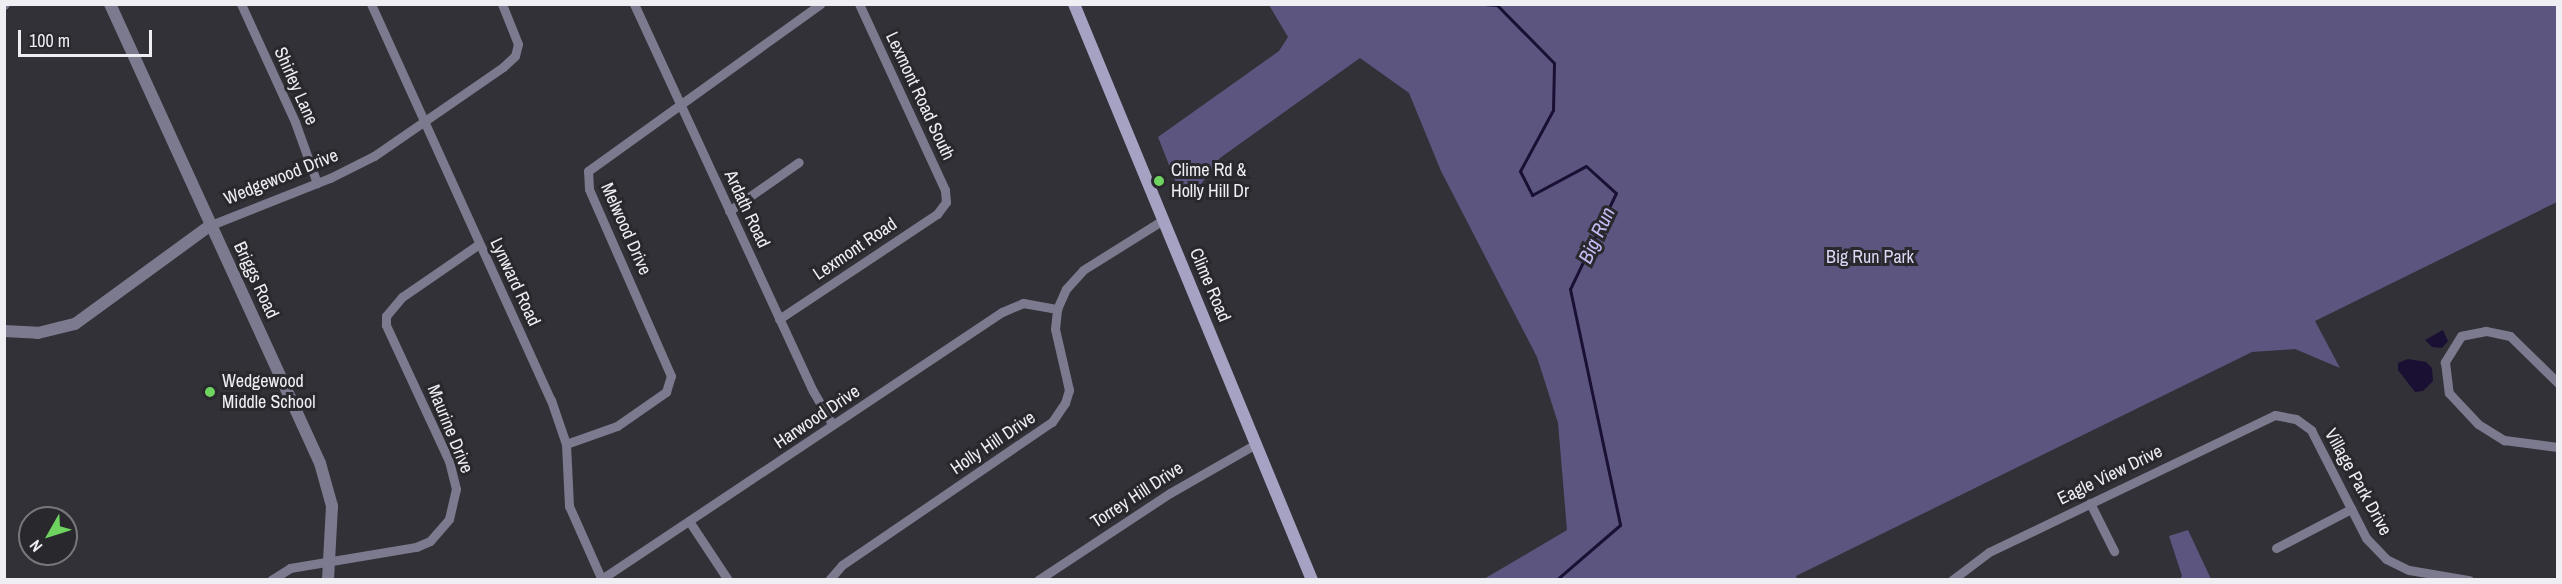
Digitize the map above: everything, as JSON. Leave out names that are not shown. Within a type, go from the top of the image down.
[{"type":"main road","name":"Clime Road","points":[[1074,4],[1312,579]]},
{"type":"street","name":"Briggs Road","points":[[111,4],[325,475],[332,506],[327,563],[328,579]]},
{"type":"street","name":"Shirley Lane","points":[[241,4],[295,122],[317,183]]},
{"type":"street","name":"Lynward Road","points":[[371,4],[551,400],[566,444],[569,506],[601,579]]},
{"type":"street","name":"Wedgewood Drive","points":[[4,331],[38,333],[75,324],[211,225],[317,183],[374,156],[424,123],[515,56],[518,44],[502,4]]},
{"type":"street","name":"Ardath Road","points":[[634,4],[779,319],[833,425]]},
{"type":"street","name":"Melwood Drive","points":[[566,444],[616,426],[657,400],[669,387],[669,363],[586,180],[594,163],[820,4]]},
{"type":"street","name":"Lexmont Road South","points":[[859,4],[945,190],[946,202]]},
{"type":"street","points":[[729,211],[799,162]]},
{"type":"street","name":"Lexmont Road","points":[[779,319],[937,214],[946,202]]},
{"type":"street","name":"Holly Hill Drive","points":[[829,579],[842,565],[1052,422],[1065,403],[1069,390],[1055,328],[1057,309],[1066,289],[1083,270],[1163,220]]},
{"type":"street","name":"Maurine Drive","points":[[271,579],[290,568],[416,548],[430,541],[449,519],[456,489],[449,460],[386,325],[386,316],[402,297],[479,244]]},
{"type":"street","name":"Harwood Drive","points":[[601,579],[1002,312],[1023,303],[1057,309]]},
{"type":"street","points":[[2558,383],[2510,336],[2486,331],[2462,336],[2445,362],[2449,393],[2478,424],[2504,440],[2558,447]]},
{"type":"street","name":"Eagle View Drive","points":[[1952,579],[1989,552],[2263,418],[2288,416]]},
{"type":"street","name":"Village Park Drive","points":[[2288,416],[2304,423],[2316,438],[2366,538],[2397,566],[2469,579]]},
{"type":"street","name":"Torrey Hill Drive","points":[[1038,579],[1214,466],[1256,444]]},
{"type":"street","points":[[2090,503],[2114,551]]},
{"type":"street","points":[[2276,548],[2351,509]]},
{"type":"street","points":[[689,521],[728,579]]},
{"type":"green space","name":"Big Run Park","points":[[1269,5],[2557,5],[2557,202],[2315,321],[2340,368],[2295,349],[2252,352],[1796,576],[1797,579],[1484,579],[1567,530],[1558,423],[1537,357],[1441,171],[1409,93],[1360,58],[1220,158],[1196,191],[1182,198],[1158,137],[1279,51],[1288,37]]},
{"type":"green space","points":[[2188,530],[2211,579],[2180,579],[2182,576],[2169,536]]},
{"type":"shaded area","points":[[2443,330],[2448,341],[2442,348],[2432,347],[2425,340]]},
{"type":"shaded area","points":[[2408,359],[2426,362],[2432,368],[2433,381],[2423,391],[2415,392],[2398,370],[2398,363]]},
{"type":"waterway","name":"Big Run","points":[[1484,4],[1497,5],[1554,63],[1553,110],[1520,171],[1532,195],[1586,166],[1616,193],[1570,289],[1620,525],[1556,580]]},
{"type":"place","name":"Clime Rd & Holly Hill Dr","points":[[1159,181]]},
{"type":"place","name":"Wedgewood Middle School","points":[[210,392]]}]
